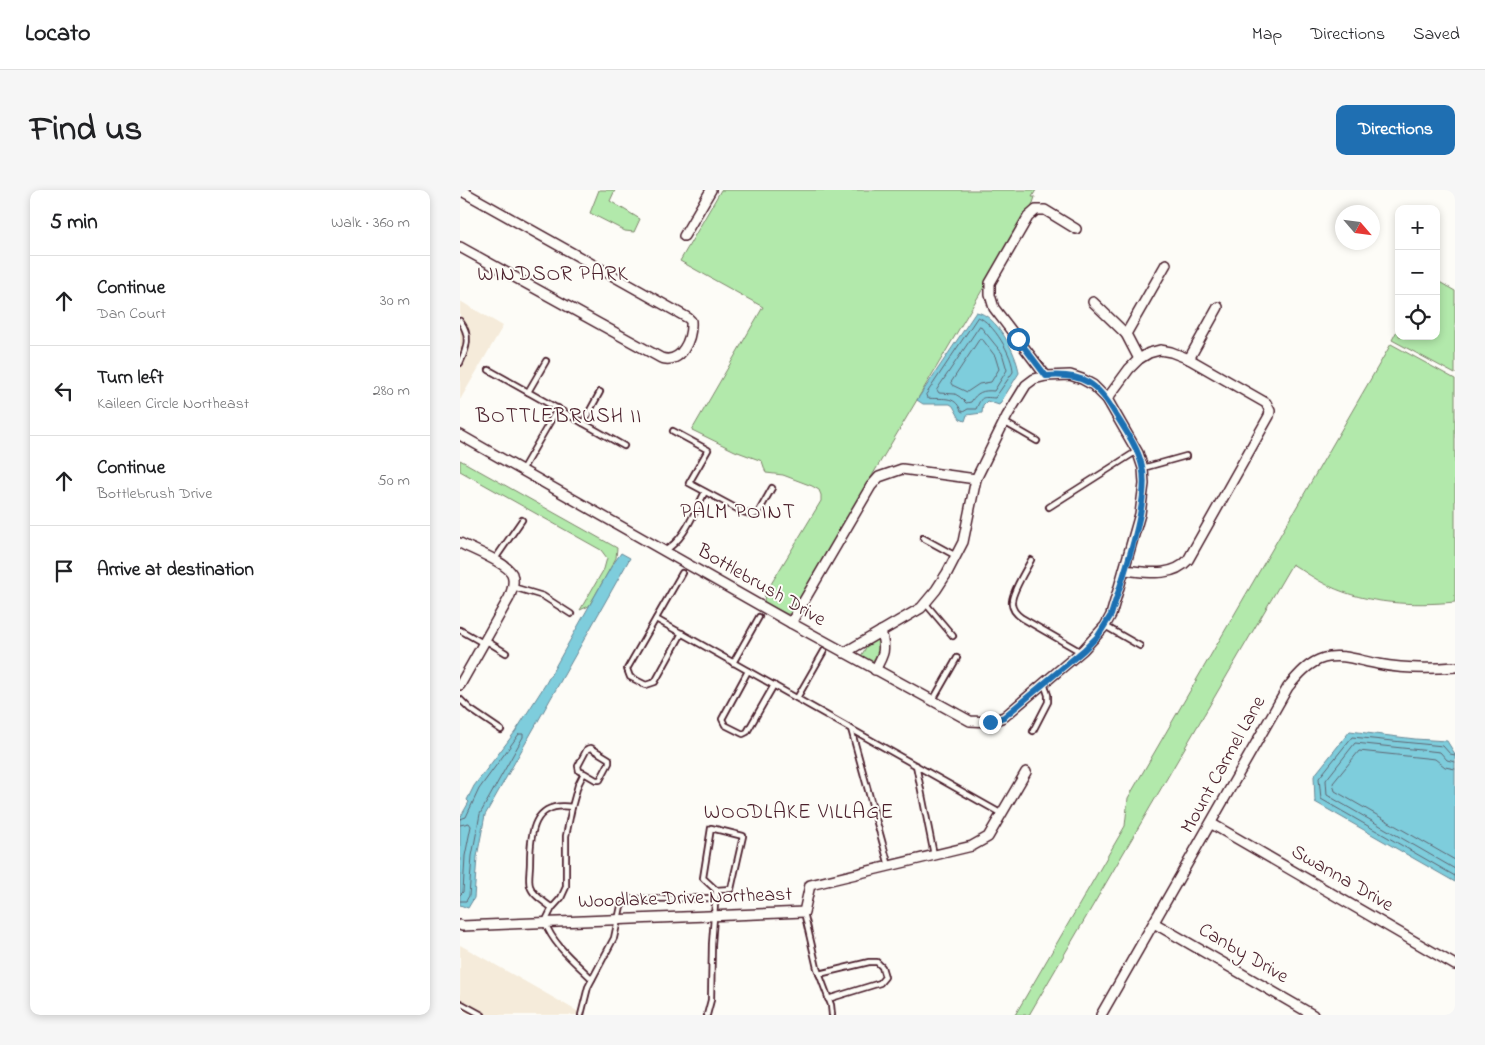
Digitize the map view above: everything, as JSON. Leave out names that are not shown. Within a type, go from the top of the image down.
[{"type":"street","points":[[460,190],[688,318],[691,321],[690,336],[681,354],[676,359],[666,360],[460,246]]},
{"type":"street","points":[[684,236],[711,190]]},
{"type":"street","points":[[844,653],[921,608],[926,604],[947,573],[963,542],[976,479],[1004,422],[1026,385],[1034,379],[1046,376],[994,308],[990,295],[990,283],[1028,217],[1036,210],[1045,210],[1076,229]]},
{"type":"street","points":[[1126,334],[1166,264]]},
{"type":"street","points":[[1093,302],[1126,334],[1139,359]]},
{"type":"street","points":[[1189,359],[1218,307]]},
{"type":"street","points":[[1108,400],[1129,368],[1149,353],[1160,350],[1189,359],[1266,403],[1270,411],[1269,416],[1188,560],[1177,570],[1164,573],[1124,570]]},
{"type":"street","name":"Bottlebrush Drive","points":[[460,435],[932,702],[970,722],[990,722],[1004,717],[1098,636],[1111,615],[1140,514],[1144,484],[1143,468],[1137,451],[1108,400],[1092,385],[1082,379],[1070,375],[1046,376]]},
{"type":"street","points":[[791,623],[871,486],[879,478],[902,469],[976,479]]},
{"type":"street","points":[[460,543],[506,566],[513,575],[513,587],[509,598],[460,684]]},
{"type":"street","points":[[875,670],[883,655],[885,646],[881,631]]},
{"type":"street","name":"Mount Carmel Lane","points":[[1101,1015],[1212,824],[1288,687],[1300,672],[1323,658],[1344,656],[1378,664],[1425,669],[1455,668]]},
{"type":"street","name":"Woodlake Drive Northeast","points":[[460,925],[804,912],[810,885],[972,846],[988,837],[1026,772]]},
{"type":"street","name":"Swanna Drive","points":[[1212,824],[1455,965]]},
{"type":"street","name":"Canby Drive","points":[[1154,923],[1313,1015]]},
{"type":"lane","points":[[460,321],[467,335],[467,348],[460,363]]},
{"type":"lane","points":[[528,392],[546,361]]},
{"type":"lane","points":[[488,370],[624,446]]},
{"type":"lane","points":[[583,423],[600,392]]},
{"type":"lane","points":[[522,470],[558,408]]},
{"type":"lane","points":[[1004,422],[1037,441]]},
{"type":"lane","points":[[673,431],[708,450],[689,483],[743,512],[753,515],[758,513],[772,488]]},
{"type":"lane","points":[[1049,507],[1137,451]]},
{"type":"lane","points":[[1143,468],[1186,456]]},
{"type":"lane","points":[[664,551],[672,546],[682,535],[705,492]]},
{"type":"lane","points":[[494,560],[522,520]]},
{"type":"lane","points":[[923,538],[956,556]]},
{"type":"lane","points":[[1031,560],[1013,596],[1012,607],[1022,618],[1081,652]]},
{"type":"lane","points":[[682,573],[627,669],[630,677],[646,685],[655,682],[682,633]]},
{"type":"lane","points":[[513,587],[542,596],[571,614]]},
{"type":"lane","points":[[926,604],[953,636]]},
{"type":"lane","points":[[734,662],[759,616]]},
{"type":"lane","points":[[656,619],[1002,814]]},
{"type":"lane","points":[[1105,626],[1140,646]]},
{"type":"lane","points":[[460,630],[506,653]]},
{"type":"lane","points":[[797,698],[824,651]]},
{"type":"lane","points":[[932,702],[957,658]]},
{"type":"lane","points":[[748,671],[722,719],[724,725],[743,734],[747,732],[774,685]]},
{"type":"lane","points":[[1033,731],[1048,702],[1048,695],[1044,684]]},
{"type":"lane","points":[[460,698],[470,709],[501,730]]},
{"type":"lane","points":[[852,729],[889,866]]},
{"type":"lane","points":[[591,748],[610,759],[610,763],[600,780],[596,780],[584,773],[579,770],[578,766],[587,749],[591,748]]},
{"type":"lane","points":[[916,765],[934,855]]},
{"type":"lane","points":[[584,773],[578,785],[566,836],[566,887],[545,922],[548,932],[555,942],[592,979]]},
{"type":"lane","points":[[552,908],[536,895],[530,886],[530,839],[536,820],[549,808],[559,805],[572,807]]},
{"type":"lane","points":[[707,1015],[711,1000],[712,944],[716,890],[703,878],[711,828],[743,836],[731,889],[716,890]]},
{"type":"lane","points":[[581,1015],[588,987],[614,938],[620,906],[631,899],[716,898]]},
{"type":"lane","points":[[804,912],[819,974],[832,1015]]},
{"type":"lane","points":[[819,974],[869,962],[877,962],[882,967],[884,977],[880,983],[828,999]]},
{"type":"lane","points":[[460,1003],[482,1015]]},
{"type":"shaded area","points":[[460,301],[503,326],[460,400]]},
{"type":"shaded area","points":[[460,945],[501,968],[584,1015],[460,1015]]},
{"type":"green space","points":[[599,190],[615,190],[610,201],[640,219],[634,232],[625,231],[590,213]]},
{"type":"green space","points":[[721,190],[1036,190],[1032,197],[1035,197],[1032,206],[790,614],[764,602],[765,594],[821,501],[819,490],[783,475],[766,473],[762,461],[735,451],[692,430],[763,307],[680,261]]},
{"type":"green space","points":[[1440,282],[1455,291],[1455,374],[1392,340],[1395,334],[1395,340],[1440,340]]},
{"type":"green space","points":[[1391,344],[1455,379],[1455,602],[1423,604],[1390,602],[1359,597],[1329,586],[1292,564],[1029,1015],[1015,1015],[1125,826],[1128,798]]},
{"type":"green space","points":[[460,460],[617,548],[616,558],[589,606],[580,610],[604,569],[607,558],[601,550],[460,471]]},
{"type":"green space","points":[[874,639],[880,640],[880,646],[876,656],[870,663],[860,658],[869,642]]},
{"type":"water","points":[[976,312],[984,314],[998,327],[1010,346],[1019,373],[999,405],[987,401],[983,405],[982,413],[967,415],[965,421],[960,419],[950,404],[923,404],[917,400]]},
{"type":"water","points":[[621,553],[630,558],[485,815],[477,857],[474,898],[468,908],[460,905],[460,818],[469,802],[467,800],[474,786],[515,732],[545,685],[611,567]]},
{"type":"water","points":[[1350,731],[1447,741],[1455,754],[1455,882],[1315,802],[1314,776]]},
{"type":"district","name":"WINDSOR PARK","points":[[553,275]]},
{"type":"district","name":"BOTTLEBRUSH II","points":[[559,417]]},
{"type":"district","name":"PALM POINT","points":[[738,513]]},
{"type":"district","name":"WOODLAKE VILLAGE","points":[[799,813]]},
{"type":"route","points":[[990,722],[1004,717],[1084,650],[1105,626],[1111,615],[1140,514],[1144,484],[1143,468],[1138,453],[1108,400],[1092,385],[1082,379],[1070,375],[1046,376],[1018,339]]}]
